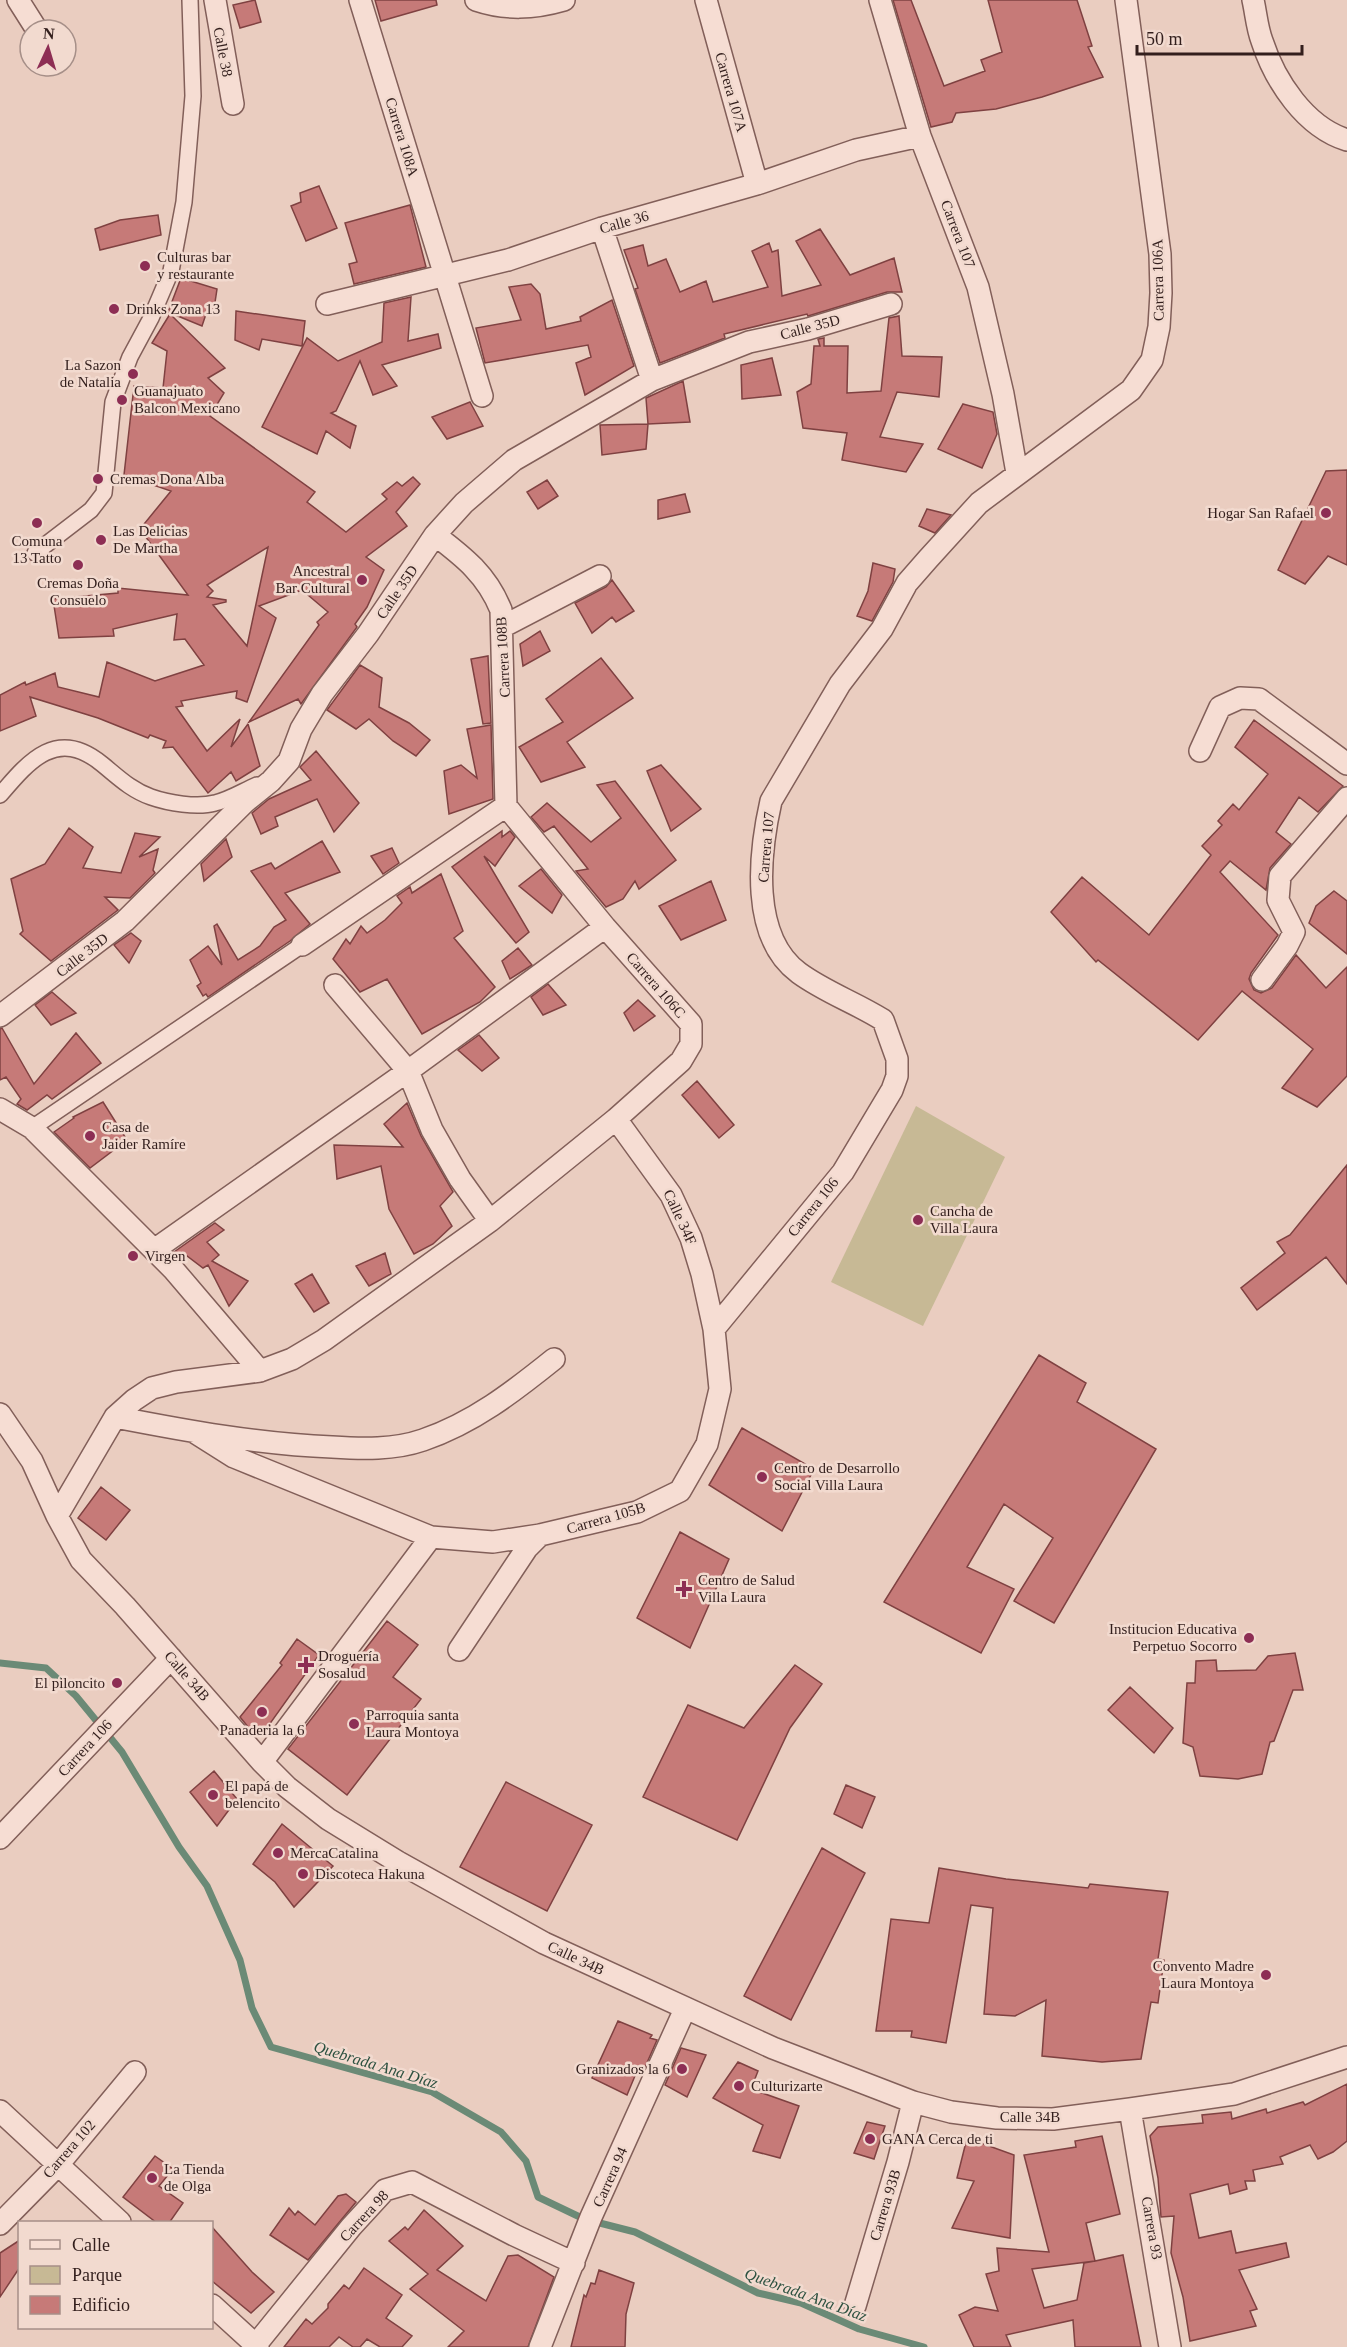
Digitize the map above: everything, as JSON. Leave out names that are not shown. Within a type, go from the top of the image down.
[{"type":"street","points":[[18,0],[29,18]]},
{"type":"street","points":[[35,553],[91,510],[104,493],[113,402],[171,271],[184,202],[193,96],[190,0]]},
{"type":"street","name":"Calle 38","points":[[215,0],[233,104]]},
{"type":"street","name":"Carrera 108A","points":[[360,0],[482,396]]},
{"type":"street","points":[[476,0],[499,8],[564,0]]},
{"type":"street","name":"Carrera 107A","points":[[705,0],[757,184]]},
{"type":"street","name":"Carrera 107","points":[[880,0],[920,136],[978,287],[1004,393],[1017,472]]},
{"type":"street","name":"Carrera 106A","points":[[948,539],[979,503],[1017,472],[1112,407],[1131,390],[1152,360],[1160,316],[1160,254],[1126,0]]},
{"type":"street","points":[[1253,0],[1261,40],[1280,83],[1304,113],[1334,136],[1347,140]]},
{"type":"street","name":"Calle 36","points":[[327,304],[508,260],[602,228],[757,184],[856,150],[920,136]]},
{"type":"street","points":[[602,228],[652,380]]},
{"type":"street","name":"Calle 35D","points":[[0,1016],[125,921],[245,802],[271,781],[289,760],[301,729],[322,694],[368,634],[435,535],[464,503],[514,460],[652,380],[749,342],[891,304]]},
{"type":"street","name":"Carrera 108B","points":[[435,535],[471,563],[484,578],[501,610],[506,806]]},
{"type":"street","name":"Carrera 107","points":[[897,1076],[895,1049],[883,1020],[832,994],[797,971],[781,956],[768,932],[763,901],[766,823],[771,801],[840,684],[882,629],[907,583],[948,539]]},
{"type":"street","points":[[502,627],[600,576]]},
{"type":"street","points":[[1200,751],[1220,707],[1240,698],[1258,699],[1347,764]]},
{"type":"street","points":[[0,795],[24,765],[43,753],[62,748],[82,751],[101,763],[121,782],[151,797],[180,803],[214,804],[271,781]]},
{"type":"street","points":[[1262,980],[1287,946],[1294,932],[1278,900],[1280,876],[1347,798]]},
{"type":"street","points":[[32,1128],[506,806]]},
{"type":"street","name":"Carrera 106C","points":[[115,1418],[152,1388],[260,1371],[292,1359],[324,1341],[490,1221],[616,1119],[681,1061],[691,1044],[691,1024],[605,927],[506,806]]},
{"type":"street","points":[[154,1250],[408,1071],[605,927]]},
{"type":"street","points":[[335,985],[408,1071],[432,1130],[460,1179],[490,1221]]},
{"type":"street","name":"Carrera 106","points":[[714,1329],[843,1172],[874,1124],[897,1076]]},
{"type":"street","points":[[0,1109],[32,1128],[154,1250],[260,1371]]},
{"type":"street","name":"Calle 34F","points":[[616,1119],[671,1195],[681,1216],[702,1274],[714,1329]]},
{"type":"street","name":"Carrera 105B","points":[[196,1433],[234,1457],[431,1537],[493,1542],[540,1535],[637,1512],[680,1491],[707,1444],[720,1389],[714,1329]]},
{"type":"street","points":[[57,1516],[115,1418],[255,1442],[363,1449],[421,1441],[464,1424],[516,1390],[554,1359]]},
{"type":"street","name":"Calle 34B","points":[[0,1414],[32,1461],[57,1516],[81,1560],[287,1787],[328,1819],[398,1862],[544,1943],[685,2010],[773,2048],[913,2102],[951,2112],[997,2118],[1053,2119],[1130,2109],[1234,2094],[1347,2057]]},
{"type":"street","points":[[459,1650],[527,1548],[540,1535]]},
{"type":"street","points":[[262,1762],[431,1537]]},
{"type":"street","name":"Carrera 106","points":[[0,1838],[171,1658]]},
{"type":"street","name":"Carrera 94","points":[[540,2347],[591,2217],[685,2010]]},
{"type":"street","name":"Carrera 102","points":[[0,2224],[57,2166],[135,2072]]},
{"type":"street","name":"Carrera 93B","points":[[855,2306],[898,2162],[913,2102]]},
{"type":"street","name":"Carrera 93","points":[[1130,2109],[1170,2347]]},
{"type":"street","points":[[0,2111],[118,2221]]},
{"type":"street","name":"Carrera 98","points":[[256,2346],[351,2227],[385,2190],[412,2182],[514,2235],[578,2253]]},
{"type":"street","points":[[213,2306],[256,2346]]},
{"type":"green space","name":"Cancha de Villa Laura","points":[[916,1106],[1005,1157],[923,1326],[831,1282]]},
{"type":"building","points":[[255,0],[261,22],[240,28],[233,5]]},
{"type":"building","points":[[375,0],[436,0],[437,5],[381,21]]},
{"type":"building","points":[[893,0],[911,0],[944,86],[985,71],[981,60],[1002,52],[988,0],[1077,0],[1092,46],[1088,47],[1103,77],[996,109],[956,113],[952,122],[931,127]]},
{"type":"building","points":[[319,186],[337,228],[306,241],[291,206],[301,202],[300,193]]},
{"type":"building","points":[[410,205],[426,267],[354,284],[349,264],[357,262],[345,223]]},
{"type":"building","points":[[158,215],[161,235],[100,250],[95,229],[120,220]]},
{"type":"building","points":[[820,229],[850,275],[894,258],[902,292],[887,292],[808,316],[807,314],[724,334],[725,338],[660,363],[635,289],[638,288],[624,250],[643,245],[648,266],[666,259],[680,292],[706,281],[713,302],[768,287],[752,251],[769,243],[772,252],[778,250],[782,296],[821,285],[796,241]]},
{"type":"building","points":[[181,278],[217,289],[214,309],[208,308],[202,326],[168,312]]},
{"type":"building","points":[[531,284],[540,294],[546,329],[581,321],[580,317],[612,300],[634,366],[585,395],[576,363],[591,357],[588,345],[485,363],[476,328],[521,320],[509,287]]},
{"type":"building","points":[[411,297],[408,341],[438,334],[441,348],[382,365],[397,386],[373,395],[360,361],[336,411],[331,413],[356,426],[350,448],[326,431],[317,454],[262,427],[307,338],[338,361],[382,342],[384,303]]},
{"type":"building","points":[[236,311],[305,321],[302,346],[262,339],[259,350],[235,340]]},
{"type":"building","points":[[170,314],[225,368],[208,378],[224,393],[210,416],[315,492],[307,502],[346,532],[387,499],[382,494],[397,482],[402,486],[413,477],[420,484],[396,512],[407,526],[366,557],[384,570],[367,607],[355,624],[357,627],[301,704],[298,699],[249,722],[319,625],[317,622],[328,612],[302,590],[259,606],[276,618],[247,702],[236,698],[237,691],[181,701],[183,706],[176,707],[207,751],[240,719],[231,747],[248,724],[260,766],[236,781],[231,772],[208,793],[173,747],[163,748],[166,741],[150,735],[148,738],[98,718],[30,697],[36,716],[0,731],[0,695],[25,682],[26,685],[55,673],[58,687],[99,697],[107,662],[155,681],[204,665],[185,639],[174,640],[177,614],[113,629],[114,636],[59,638],[53,599],[118,593],[118,588],[188,595],[140,529],[171,491],[124,475],[134,386],[163,388],[167,351],[152,343]],"holes":[[[268,547],[247,646],[213,605],[226,602],[226,600],[207,597],[213,591],[207,585]]]},
{"type":"building","points":[[899,316],[902,356],[942,357],[939,397],[897,392],[880,437],[923,444],[906,472],[842,460],[847,433],[803,428],[797,392],[811,384],[814,346],[820,346],[818,339],[824,338],[824,346],[848,346],[847,393],[881,391],[889,318]]},
{"type":"building","points":[[772,358],[781,395],[742,399],[741,365]]},
{"type":"building","points":[[683,381],[690,422],[648,424],[646,398]]},
{"type":"building","points":[[470,402],[483,426],[447,439],[432,417]]},
{"type":"building","points":[[963,404],[993,412],[997,434],[982,468],[938,449]]},
{"type":"building","points":[[648,424],[646,449],[602,455],[600,425]]},
{"type":"building","name":"Hogar San Rafael","points":[[1347,470],[1347,565],[1328,556],[1305,584],[1278,570],[1326,471]]},
{"type":"building","points":[[547,480],[558,496],[538,509],[527,492]]},
{"type":"building","points":[[685,494],[690,512],[658,519],[658,500]]},
{"type":"building","points":[[927,509],[951,515],[935,533],[919,526]]},
{"type":"building","points":[[873,563],[895,569],[893,582],[872,621],[857,616],[868,591]]},
{"type":"building","points":[[612,580],[634,611],[616,622],[612,617],[592,633],[575,603],[606,587]]},
{"type":"building","points":[[540,631],[550,651],[523,666],[520,644]]},
{"type":"building","points":[[488,656],[491,723],[483,724],[471,659]]},
{"type":"building","points":[[601,658],[633,698],[567,742],[585,767],[541,782],[519,747],[563,722],[546,699]]},
{"type":"building","points":[[360,665],[382,678],[379,707],[409,723],[430,740],[416,756],[393,741],[369,719],[356,729],[327,710]]},
{"type":"building","points":[[1254,720],[1343,786],[1318,812],[1299,797],[1276,832],[1291,844],[1270,868],[1266,890],[1230,861],[1220,872],[1278,935],[1251,973],[1249,979],[1254,990],[1261,993],[1272,988],[1296,955],[1326,988],[1347,967],[1347,1076],[1317,1107],[1282,1088],[1313,1049],[1242,991],[1198,1040],[1098,960],[1096,962],[1051,912],[1082,877],[1149,935],[1211,855],[1202,846],[1222,825],[1218,821],[1233,804],[1239,810],[1268,774],[1235,747]]},
{"type":"building","points":[[491,725],[493,799],[449,814],[444,771],[461,765],[477,778],[467,729]]},
{"type":"building","points":[[316,751],[359,803],[334,832],[317,799],[275,817],[278,826],[261,834],[252,813],[269,799],[311,780],[300,767]]},
{"type":"building","points":[[661,765],[701,809],[671,831],[647,771]]},
{"type":"building","points":[[615,781],[676,860],[639,889],[635,881],[623,899],[606,907],[576,871],[588,869],[554,826],[544,832],[531,817],[547,803],[591,842],[621,818],[597,785]]},
{"type":"building","points":[[69,828],[93,847],[83,868],[121,873],[135,833],[160,837],[139,857],[158,849],[153,870],[155,873],[130,898],[105,897],[118,910],[51,961],[20,934],[23,931],[11,879],[45,864]]},
{"type":"building","points":[[502,831],[502,837],[510,831],[515,837],[495,866],[484,856],[529,932],[516,943],[452,867]]},
{"type":"building","points":[[226,839],[232,857],[204,881],[201,864]]},
{"type":"building","points":[[322,841],[340,872],[285,893],[310,924],[290,941],[208,997],[206,994],[203,996],[197,986],[201,983],[190,960],[208,946],[222,965],[214,926],[217,924],[238,960],[260,946],[274,927],[286,920],[251,871],[271,863],[275,869]]},
{"type":"building","points":[[392,848],[399,863],[383,874],[371,856]]},
{"type":"building","points":[[541,869],[562,895],[552,913],[519,886]]},
{"type":"building","points":[[441,874],[463,931],[454,938],[495,987],[480,1002],[422,1034],[387,979],[360,992],[333,959],[346,939],[350,944],[361,926],[367,933],[385,920],[402,903],[397,896],[410,887],[412,893]]},
{"type":"building","points":[[711,881],[726,920],[681,940],[659,906]]},
{"type":"building","points":[[1334,891],[1347,901],[1347,954],[1309,923],[1316,906]]},
{"type":"building","points":[[131,933],[141,941],[129,963],[114,945]]},
{"type":"building","points":[[518,948],[532,965],[510,979],[502,961]]},
{"type":"building","points":[[548,984],[566,1005],[543,1015],[531,997]]},
{"type":"building","points":[[52,992],[76,1013],[51,1025],[35,1005]]},
{"type":"building","points":[[638,1000],[655,1016],[634,1031],[624,1013]]},
{"type":"building","points":[[2,1028],[34,1084],[76,1033],[101,1063],[52,1099],[47,1095],[27,1110],[17,1104],[21,1099],[6,1077],[0,1080],[0,1029]]},
{"type":"building","points":[[479,1035],[499,1058],[482,1071],[458,1050]]},
{"type":"building","points":[[697,1081],[734,1125],[719,1138],[682,1095]]},
{"type":"building","name":"Casa de Jaider Ramíre","points":[[103,1102],[127,1140],[90,1168],[54,1132],[73,1117]]},
{"type":"building","points":[[407,1103],[421,1136],[453,1192],[440,1206],[452,1226],[433,1244],[414,1254],[389,1209],[381,1166],[337,1179],[334,1145],[403,1147],[384,1124]]},
{"type":"building","points":[[1347,1165],[1347,1284],[1326,1257],[1257,1310],[1241,1288],[1285,1253],[1277,1242],[1290,1235]]},
{"type":"building","points":[[215,1223],[224,1230],[207,1242],[219,1255],[212,1261],[248,1281],[229,1306],[208,1265],[203,1268],[187,1256],[182,1260],[174,1252]]},
{"type":"building","points":[[385,1253],[391,1274],[369,1286],[356,1266]]},
{"type":"building","points":[[312,1274],[329,1303],[314,1312],[295,1284]]},
{"type":"building","points":[[1039,1355],[1086,1383],[1077,1402],[1156,1449],[1054,1623],[1014,1601],[1053,1538],[1004,1504],[967,1567],[1014,1589],[981,1653],[884,1602]]},
{"type":"building","name":"Centro de Desarrollo Social Villa Laura","points":[[742,1428],[814,1469],[782,1531],[709,1485]]},
{"type":"building","points":[[101,1487],[130,1510],[106,1540],[78,1518]]},
{"type":"building","name":"Centro de Salud Villa Laura","points":[[680,1532],[729,1559],[690,1648],[637,1618]]},
{"type":"building","name":"Parroquia santa Laura Montoya","points":[[387,1621],[418,1645],[393,1677],[421,1699],[347,1795],[288,1749]]},
{"type":"building","points":[[297,1639],[319,1655],[264,1732],[249,1728],[240,1717],[282,1665],[280,1663]]},
{"type":"building","points":[[1295,1653],[1303,1690],[1293,1690],[1274,1741],[1270,1742],[1262,1774],[1238,1779],[1200,1776],[1193,1747],[1183,1743],[1187,1683],[1195,1683],[1196,1661],[1216,1660],[1217,1671],[1256,1670],[1268,1656]]},
{"type":"building","points":[[795,1665],[822,1684],[790,1728],[737,1840],[643,1797],[688,1705],[744,1728]]},
{"type":"building","points":[[1130,1687],[1173,1728],[1154,1753],[1108,1710]]},
{"type":"building","name":"El papá de belencito","points":[[214,1771],[237,1799],[217,1826],[190,1792]]},
{"type":"building","points":[[506,1782],[592,1825],[547,1911],[460,1867]]},
{"type":"building","points":[[846,1785],[875,1797],[862,1828],[834,1814]]},
{"type":"building","points":[[282,1824],[333,1866],[294,1907],[275,1882],[253,1864]]},
{"type":"building","points":[[822,1848],[865,1873],[791,2020],[744,1996]]},
{"type":"building","points":[[939,1868],[1006,1879],[1088,1888],[1090,1884],[1168,1892],[1158,1959],[1164,1960],[1158,2003],[1151,2002],[1141,2059],[1102,2062],[1042,2056],[1046,2000],[1015,2016],[984,2014],[993,1908],[971,1905],[946,2043],[911,2037],[912,2031],[876,2031],[891,1919],[929,1923]]},
{"type":"building","points":[[618,2021],[652,2035],[650,2038],[657,2040],[642,2074],[637,2071],[627,2095],[592,2078]]},
{"type":"building","name":"Granizados la 6","points":[[681,2048],[706,2055],[687,2097],[665,2085]]},
{"type":"building","points":[[738,2062],[758,2071],[751,2089],[799,2106],[780,2158],[753,2151],[763,2125],[713,2098]]},
{"type":"building","points":[[1347,2084],[1347,2141],[1333,2152],[1318,2159],[1310,2145],[1280,2157],[1283,2164],[1253,2170],[1255,2181],[1245,2181],[1247,2189],[1230,2194],[1228,2184],[1190,2194],[1199,2238],[1231,2231],[1236,2253],[1286,2243],[1289,2257],[1239,2270],[1257,2309],[1250,2311],[1256,2326],[1190,2341],[1183,2297],[1171,2253],[1174,2216],[1161,2217],[1158,2178],[1150,2136],[1158,2127],[1203,2123],[1202,2115],[1231,2112],[1232,2119],[1266,2109],[1267,2113],[1303,2102],[1305,2105]]},
{"type":"building","name":"GANA Cerca de ti","points":[[867,2122],[885,2126],[874,2159],[854,2153]]},
{"type":"building","points":[[1102,2136],[1120,2214],[1086,2223],[1095,2261],[1123,2255],[1141,2347],[1075,2347],[1073,2320],[1006,2335],[1011,2347],[974,2347],[959,2315],[975,2307],[998,2311],[986,2274],[999,2271],[997,2248],[1049,2252],[1024,2155],[1076,2147],[1075,2141]],"holes":[[[1095,2261],[1084,2263],[1077,2300],[1044,2308],[1032,2269]]]},
{"type":"building","points":[[967,2138],[1014,2155],[1010,2238],[952,2228],[974,2181],[957,2178]]},
{"type":"building","points":[[155,2156],[173,2169],[159,2186],[183,2203],[170,2221],[154,2221],[123,2197]]},
{"type":"building","points":[[346,2194],[356,2202],[308,2260],[270,2235],[289,2208],[295,2215],[298,2211],[315,2225],[338,2196]]},
{"type":"building","points":[[424,2210],[463,2246],[437,2270],[486,2301],[508,2256],[518,2255],[554,2277],[528,2347],[448,2347],[464,2331],[410,2289],[428,2274],[389,2241],[405,2227],[408,2230]]},
{"type":"building","points":[[213,2228],[252,2272],[274,2292],[251,2313],[213,2282]]},
{"type":"building","points":[[18,2241],[18,2270],[0,2297],[0,2253]]},
{"type":"building","points":[[364,2268],[402,2295],[386,2318],[412,2336],[402,2347],[380,2347],[367,2339],[360,2347],[353,2347],[339,2337],[329,2347],[284,2347],[306,2319],[312,2324],[328,2308],[328,2304],[344,2285],[349,2289]]},
{"type":"building","points":[[599,2270],[634,2283],[626,2314],[625,2347],[571,2347],[584,2295],[586,2297],[591,2283],[595,2284]]},
{"type":"waterway","name":"Quebrada Ana Díaz","points":[[0,1663],[46,1668],[76,1696],[122,1752],[179,1847],[207,1886],[240,1960],[252,2008],[271,2047],[432,2092],[501,2132],[526,2161],[538,2197],[584,2219],[635,2232],[758,2293],[801,2303],[859,2329],[924,2347]]},
{"type":"place","name":"Culturas bar y restaurante","points":[[145,266]]},
{"type":"place","name":"Drinks Zona 13","points":[[114,309]]},
{"type":"place","name":"La Sazon de Natalia","points":[[133,374]]},
{"type":"place","name":"Guanajuato Balcon Mexicano","points":[[122,400]]},
{"type":"place","name":"Cremas Dona Alba","points":[[98,479]]},
{"type":"place","name":"Hogar San Rafael","points":[[1326,513]]},
{"type":"place","name":"Comuna 13 Tatto","points":[[37,523]]},
{"type":"place","name":"Las Delicias De Martha","points":[[101,540]]},
{"type":"place","name":"Cremas Doña Consuelo","points":[[78,565]]},
{"type":"place","name":"Ancestral Bar Cultural","points":[[362,580]]},
{"type":"place","name":"Casa de Jaider Ramíre","points":[[90,1136]]},
{"type":"place","name":"Cancha de Villa Laura","points":[[918,1220]]},
{"type":"place","name":"Virgen","points":[[133,1256]]},
{"type":"place","name":"Centro de Desarrollo Social Villa Laura","points":[[762,1477]]},
{"type":"place","name":"Centro de Salud Villa Laura","points":[[684,1589]]},
{"type":"place","name":"Institucion Educativa Perpetuo Socorro","points":[[1249,1638]]},
{"type":"place","name":"Droguería Sosalud","points":[[306,1665]]},
{"type":"place","name":"El piloncito","points":[[117,1683]]},
{"type":"place","name":"Panaderia la 6","points":[[262,1712]]},
{"type":"place","name":"Parroquia santa Laura Montoya","points":[[354,1724]]},
{"type":"place","name":"El papá de belencito","points":[[213,1795]]},
{"type":"place","name":"MercaCatalina","points":[[278,1853]]},
{"type":"place","name":"Discoteca Hakuna","points":[[303,1874]]},
{"type":"place","name":"Convento Madre Laura Montoya","points":[[1266,1975]]},
{"type":"place","name":"Granizados la 6","points":[[682,2069]]},
{"type":"place","name":"Culturizarte","points":[[739,2086]]},
{"type":"place","name":"GANA Cerca de ti","points":[[870,2139]]},
{"type":"place","name":"La Tienda de Olga","points":[[152,2178]]}]
